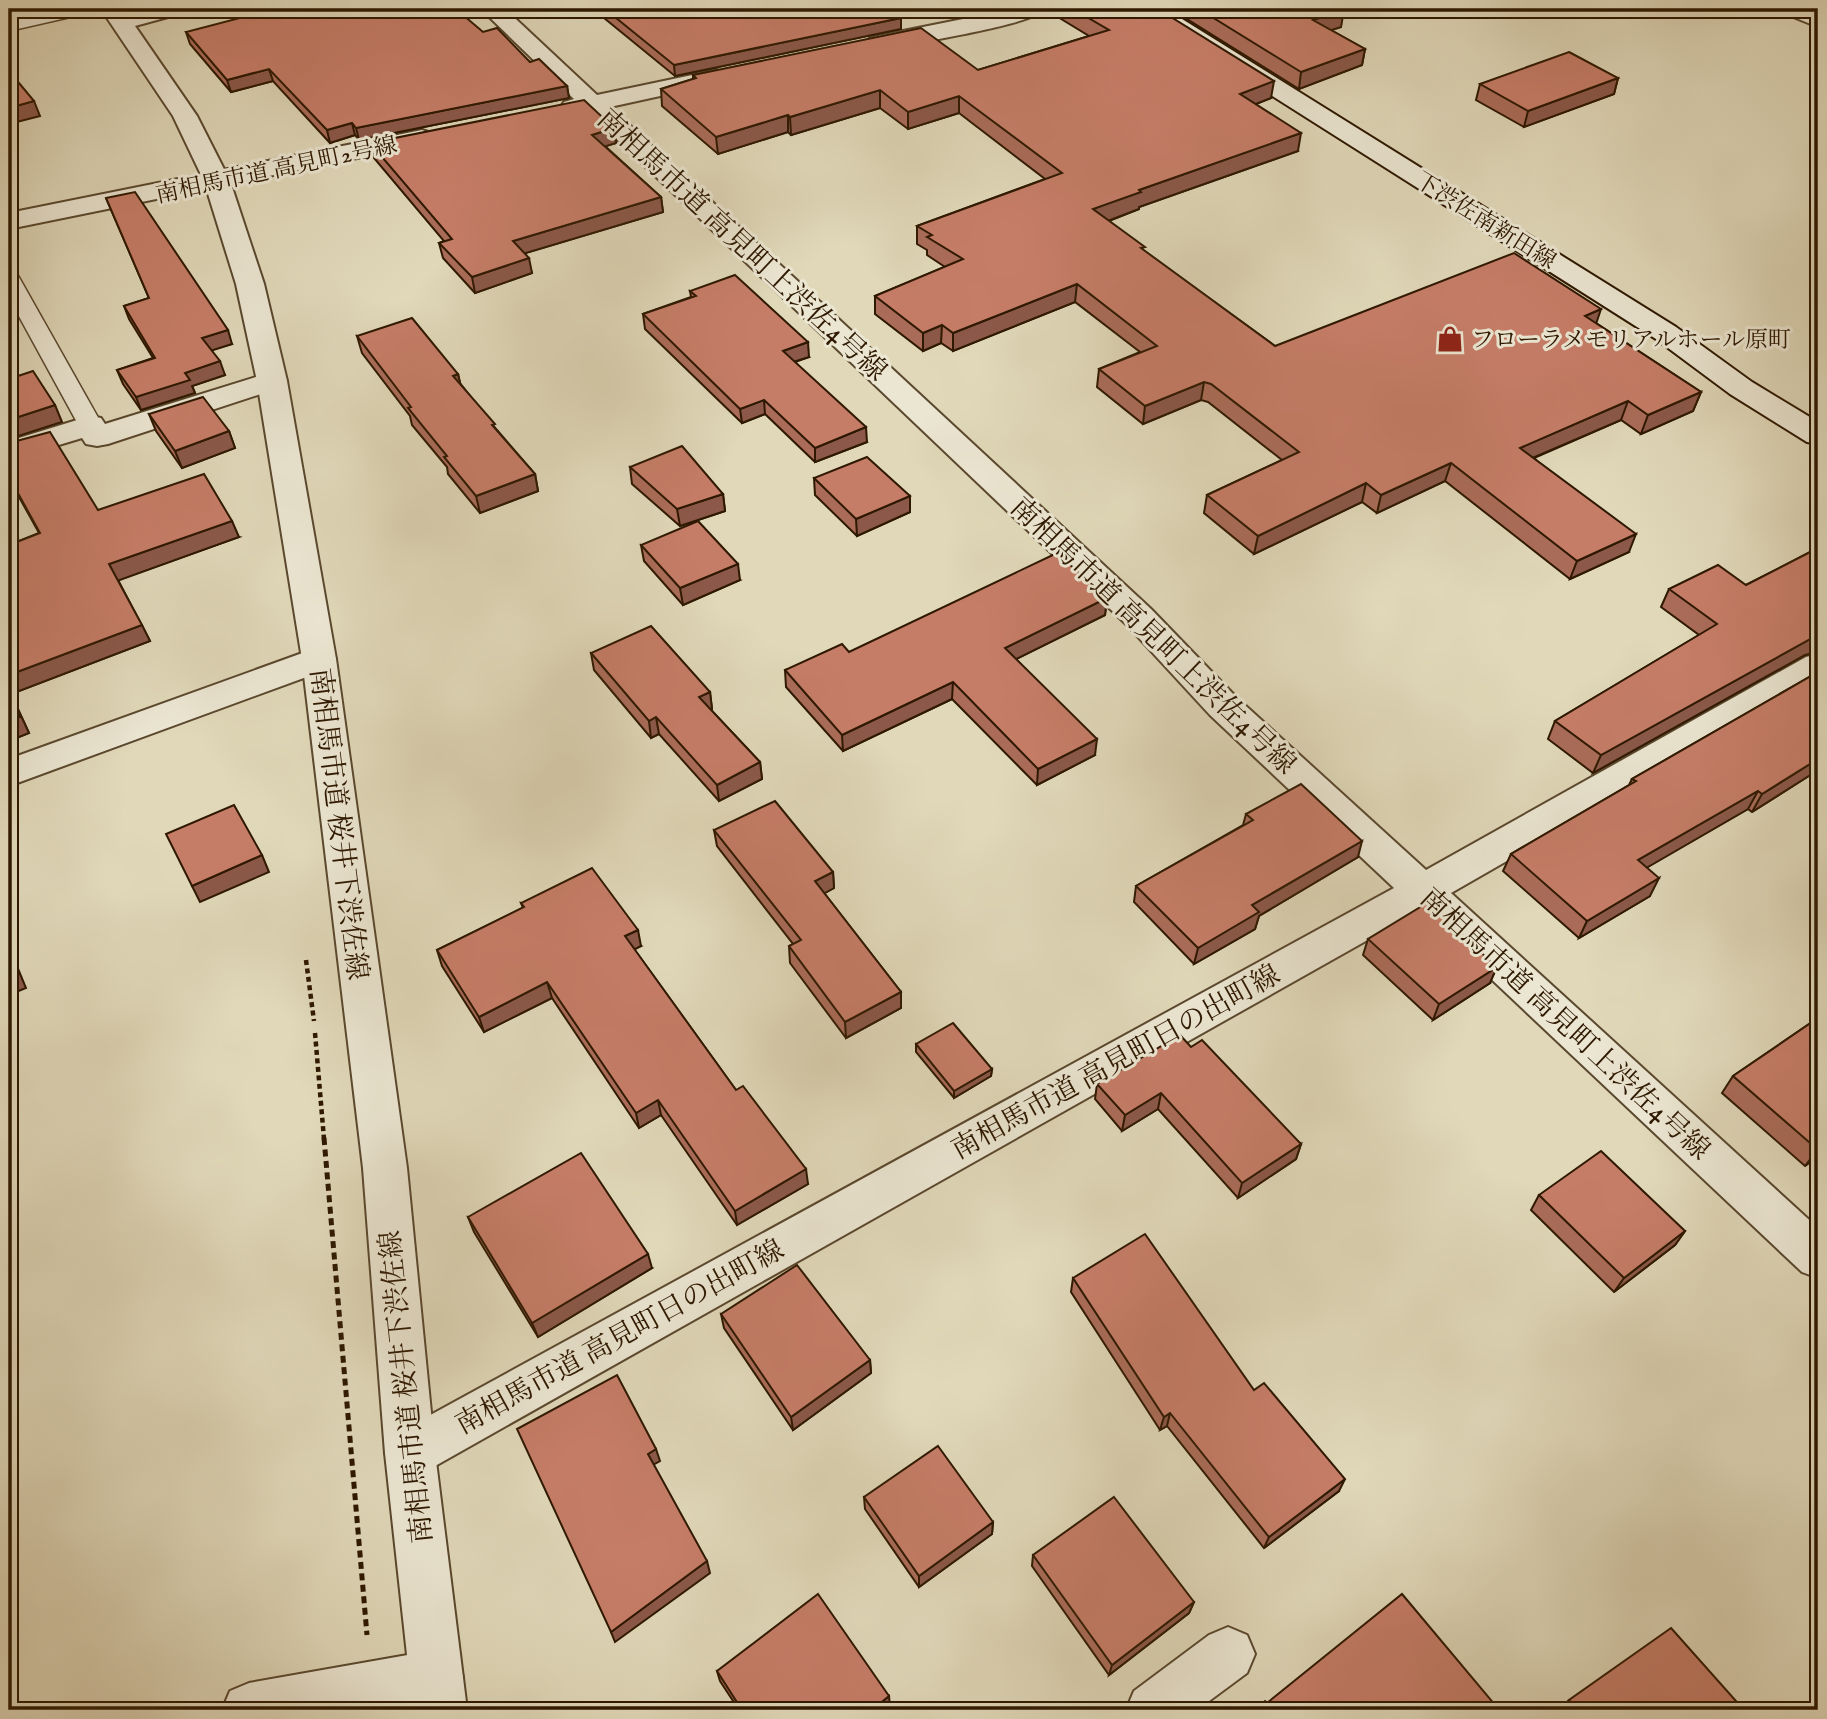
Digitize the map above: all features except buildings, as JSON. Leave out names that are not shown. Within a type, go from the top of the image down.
[{"type":"street","name":"南相馬市道 桜井下渋佐線","points":[[171,9],[117,15],[185,116],[217,181],[250,284],[272,381],[319,659],[384,1168],[410,1453],[438,1694]]},
{"type":"street","name":"南相馬市道 高見町上渋佐4号線","points":[[492,9],[1139,617],[1223,706],[1818,1257]]},
{"type":"street","points":[[858,47],[1035,9]]},
{"type":"street","name":"下渋佐南新田線","points":[[1151,9],[1666,333],[1741,388],[1818,435]]},
{"type":"street","points":[[1794,9],[1818,20]]},
{"type":"street","points":[[553,111],[734,73]]},
{"type":"street","name":"南相馬市道 高見町2号線","points":[[9,221],[445,134]]},
{"type":"street","points":[[9,451],[94,431],[272,381]]},
{"type":"street","points":[[9,774],[319,659]]},
{"type":"street","name":"南相馬市道 高見町日の出町線","points":[[410,1453],[1423,890],[1818,666]]},
{"type":"street","points":[[1153,1710],[1228,1654]]},
{"type":"street","points":[[249,1710],[371,1688],[438,1694]]},
{"type":"lane","points":[[9,26],[82,9]]},
{"type":"lane","points":[[9,279],[94,431]]},
{"type":"path","points":[[305,950],[339,1301],[371,1688]]},
{"type":"place","name":"フローラメモリアルホール原町","points":[[1450,339]]}]
